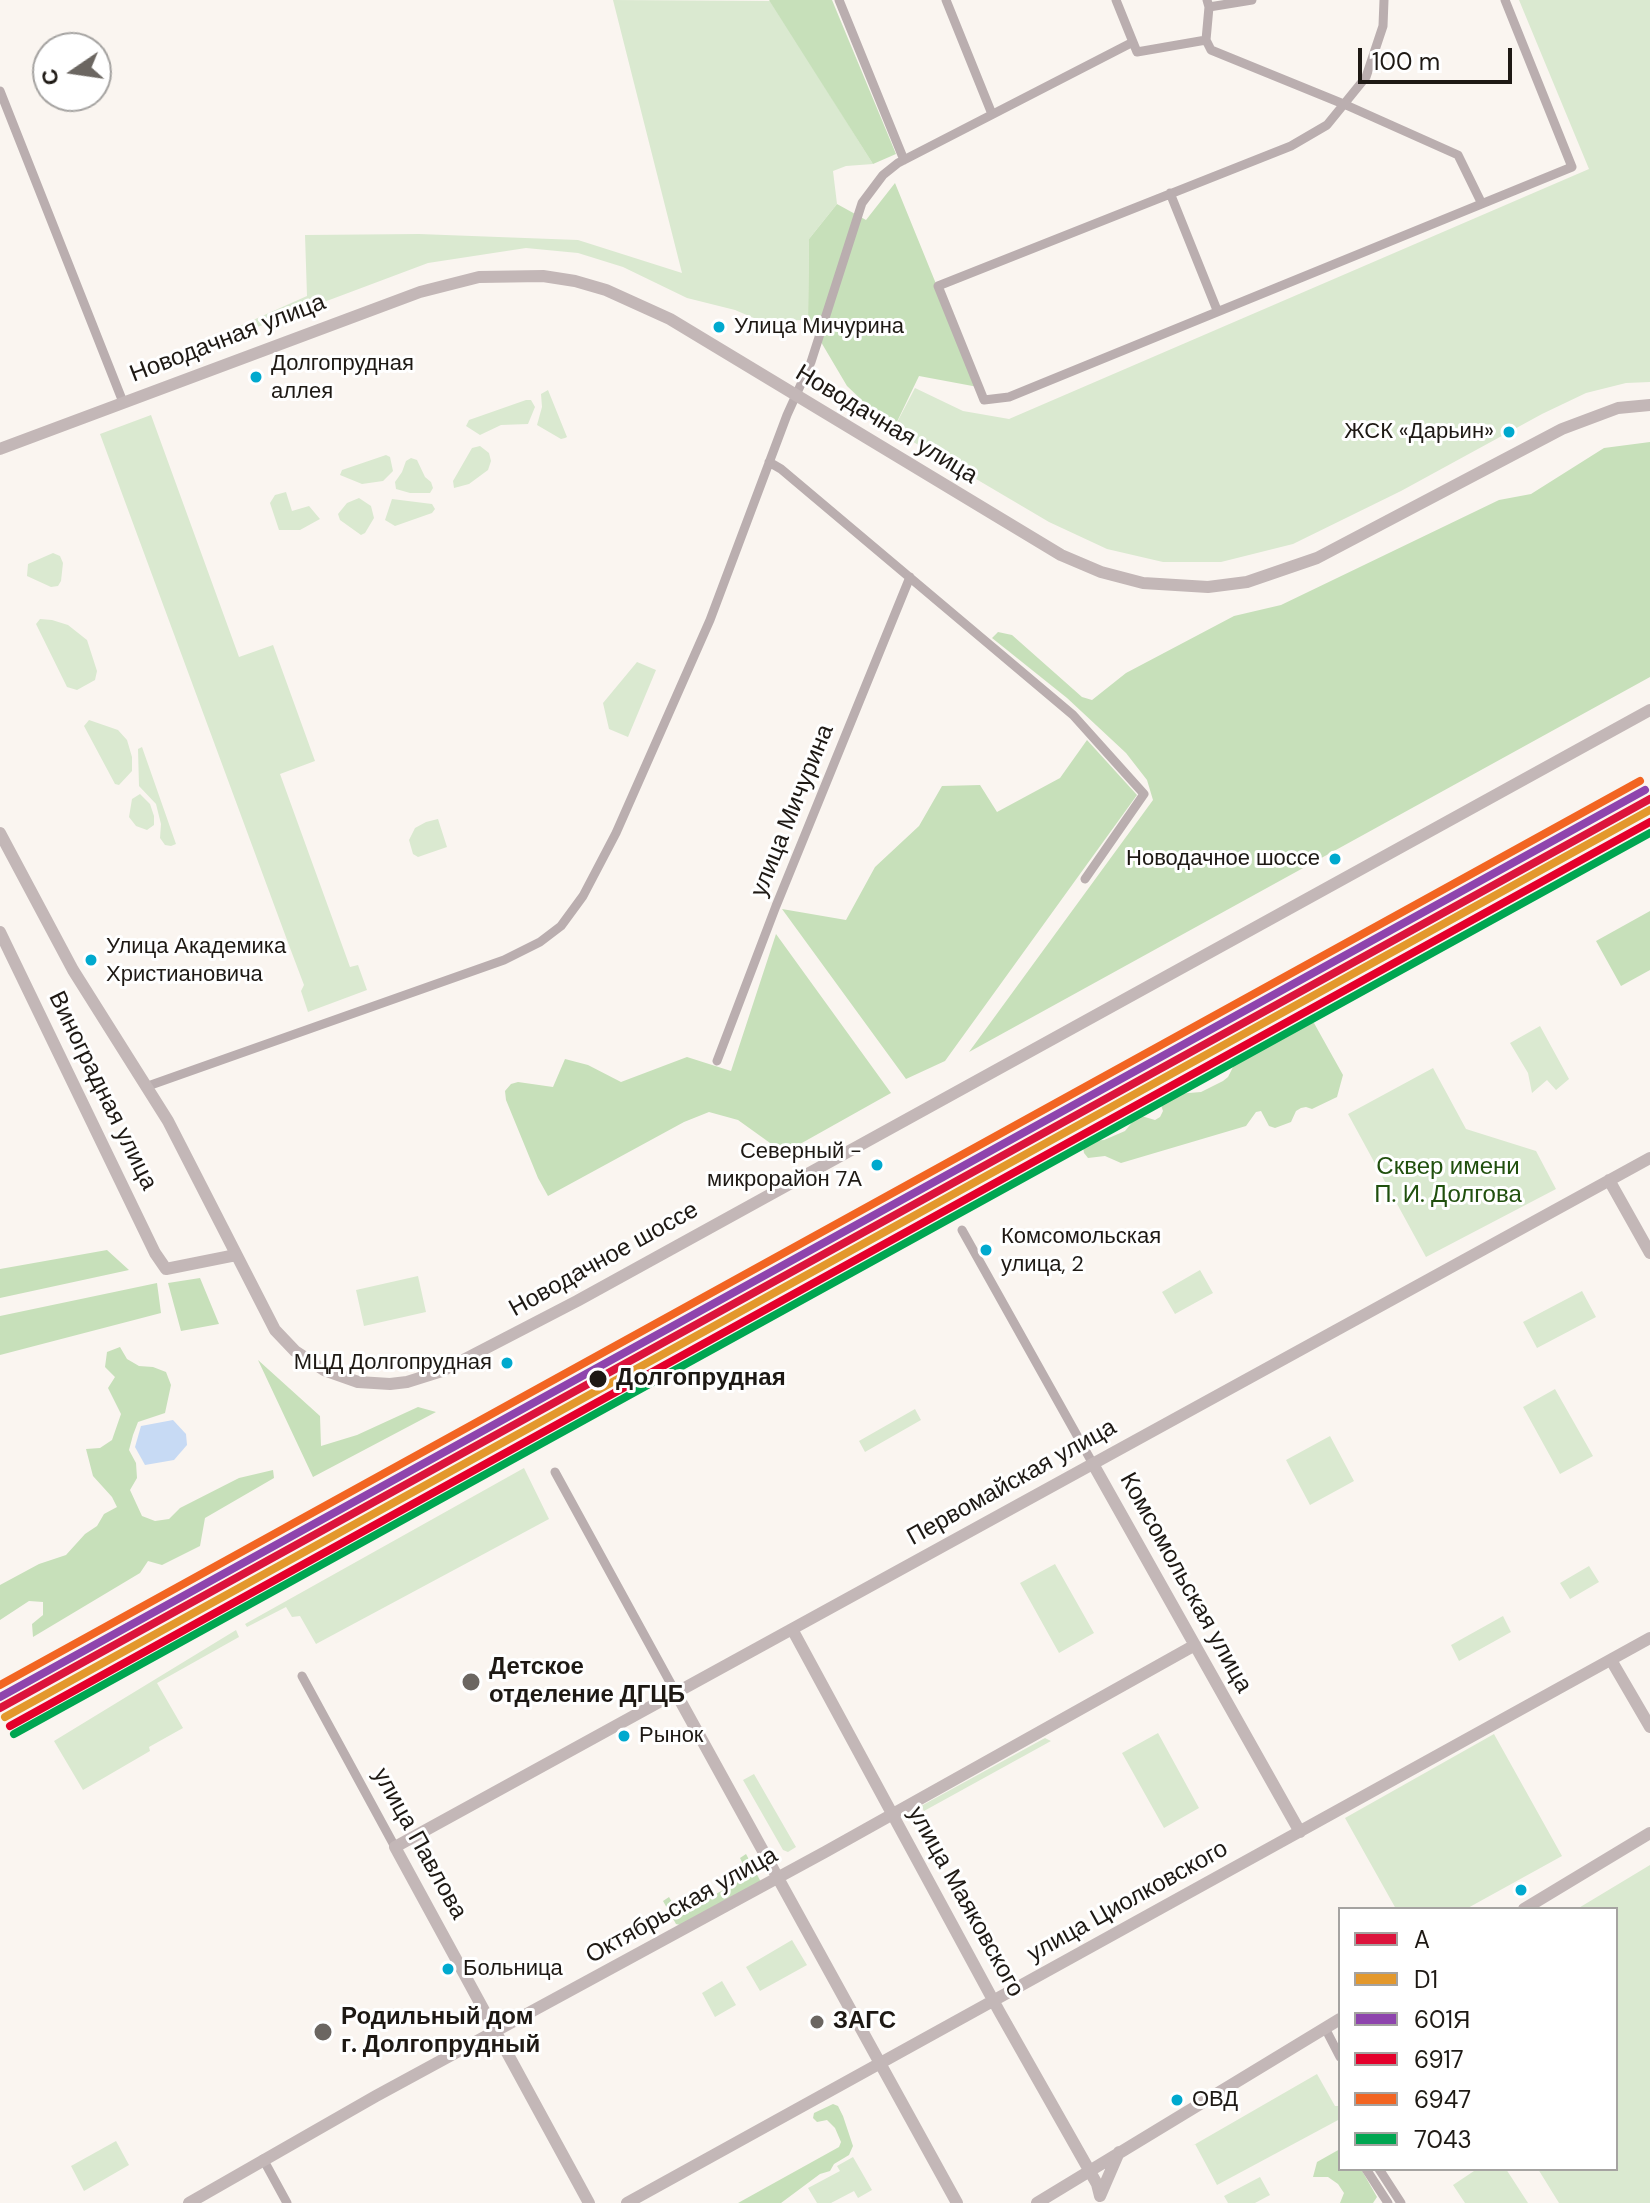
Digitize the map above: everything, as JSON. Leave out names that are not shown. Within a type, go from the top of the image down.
[{"type":"street","points":[[839,0],[901,161]]},
{"type":"street","points":[[946,0],[992,114]]},
{"type":"street","points":[[1116,0],[1137,52],[1206,40]]},
{"type":"street","points":[[1252,0],[1208,3],[1206,40],[1211,50],[1458,155],[1482,204]]},
{"type":"street","points":[[1384,0],[1383,26],[1366,77],[1327,125],[1291,146],[938,286],[978,395],[984,400],[1009,397],[1572,167],[1505,0]]},
{"type":"street","points":[[148,1086],[504,960],[552,935],[583,896],[667,722],[811,362],[862,203],[883,175],[901,161],[1133,42]]},
{"type":"street","points":[[0,91],[123,402]]},
{"type":"street","points":[[1170,193],[1217,310]]},
{"type":"street","name":"Новодачная улица","points":[[0,449],[420,292],[479,277],[510,275],[575,281],[637,302],[1061,555],[1120,578],[1186,587],[1247,582],[1293,568],[1342,546],[1562,429],[1618,408],[1650,405]]},
{"type":"street","points":[[769,462],[1073,715],[1144,794],[1085,879]]},
{"type":"street","name":"улица Мичурина","points":[[717,1061],[776,906],[910,577]]},
{"type":"street","name":"Новодачное шоссе","points":[[236,1255],[253,1291],[283,1340],[307,1361],[341,1377],[373,1384],[407,1382],[442,1371],[798,1180],[1650,710]]},
{"type":"street","points":[[0,833],[66,958],[148,1086],[236,1255]]},
{"type":"street","name":"Виноградная улица","points":[[0,932],[155,1253],[166,1269],[236,1255]]},
{"type":"street","name":"Первомайская улица","points":[[395,1847],[1650,1158]]},
{"type":"street","points":[[1609,1180],[1650,1253]]},
{"type":"street","name":"Комсомольская улица","points":[[962,1230],[1300,1832]]},
{"type":"street","points":[[555,1472],[957,2203]]},
{"type":"street","name":"улица Маяковского","points":[[792,1629],[1088,2171],[1099,2199]]},
{"type":"street","name":"улица Циолковского","points":[[627,2203],[1650,1638]]},
{"type":"street","name":"Октябрьская улица","points":[[189,2203],[263,2159],[893,1815],[1195,1645]]},
{"type":"street","points":[[1611,1660],[1650,1727]]},
{"type":"street","name":"улица Павлова","points":[[302,1676],[589,2203]]},
{"type":"street","points":[[1527,1907],[1650,1833]]},
{"type":"street","points":[[1037,2203],[1338,2020]]},
{"type":"street","points":[[1325,2028],[1338,2053]]},
{"type":"street","points":[[1099,2199],[1119,2152]]},
{"type":"street","points":[[263,2159],[287,2203]]},
{"type":"street","points":[[1367,2171],[1388,2203]]},
{"type":"street","points":[[1380,2171],[1401,2203]]},
{"type":"green space","points":[[613,0],[771,1],[873,164],[846,166],[833,171],[837,204],[809,239],[808,320],[761,321],[735,310],[687,298],[623,267],[578,253],[526,248],[428,263],[236,335],[233,329],[307,296],[305,235],[419,234],[578,240],[682,273]]},
{"type":"green space","points":[[769,0],[832,0],[896,154],[873,164]]},
{"type":"green space","points":[[1519,0],[1650,0],[1650,382],[1626,383],[1586,393],[1293,544],[1221,562],[1163,562],[1107,549],[1049,522],[893,430],[915,388],[963,411],[1009,419],[1589,169]]},
{"type":"green space","points":[[895,183],[978,387],[919,376],[893,430],[847,386],[808,320],[809,239],[837,204],[866,220]]},
{"type":"green space","points":[[548,390],[565,438],[561,439],[537,425],[542,407],[541,394]]},
{"type":"green space","points":[[531,400],[535,407],[528,424],[501,425],[480,435],[466,426],[469,420]]},
{"type":"green space","points":[[151,415],[239,657],[273,645],[315,761],[280,774],[350,967],[358,965],[367,990],[308,1012],[301,991],[304,985],[100,434]]},
{"type":"green space","points":[[1650,442],[1650,677],[969,1052],[1153,800],[1147,780],[1126,753],[1067,698],[992,638],[998,632],[1012,635],[1082,697],[1092,700],[1126,673],[1234,616],[1281,605],[1499,500],[1531,494],[1604,448]]},
{"type":"green space","points":[[480,446],[489,453],[491,461],[488,470],[469,484],[454,488],[453,481],[472,448]]},
{"type":"green space","points":[[386,455],[390,457],[393,471],[383,481],[362,484],[340,475],[342,470]]},
{"type":"green space","points":[[411,458],[417,460],[431,482],[433,488],[430,493],[396,489],[395,482],[406,461]]},
{"type":"green space","points":[[286,492],[292,511],[309,506],[320,519],[300,530],[279,530],[270,503],[275,495]]},
{"type":"green space","points":[[359,498],[371,506],[374,518],[361,535],[340,520],[338,514],[347,503]]},
{"type":"green space","points":[[392,499],[432,504],[435,509],[432,513],[395,526],[385,520]]},
{"type":"green space","points":[[53,553],[60,556],[63,563],[58,586],[51,587],[27,576],[28,564]]},
{"type":"green space","points":[[40,619],[68,625],[87,640],[97,671],[95,680],[77,690],[67,687],[36,624]]},
{"type":"green space","points":[[637,662],[656,670],[628,737],[609,729],[603,703]]},
{"type":"green space","points":[[89,720],[118,730],[127,740],[132,771],[119,785],[115,784],[84,726]]},
{"type":"green space","points":[[1087,740],[1137,795],[945,1061],[906,1079],[782,909],[846,920],[875,867],[919,826],[942,786],[980,785],[997,812],[1060,778]]},
{"type":"green space","points":[[142,747],[176,844],[171,846],[165,845],[160,838],[161,824],[156,804],[139,786],[138,749]]},
{"type":"green space","points":[[140,794],[150,804],[154,816],[154,825],[147,830],[136,826],[129,817],[132,799]]},
{"type":"green space","points":[[438,819],[447,847],[418,857],[413,854],[409,840],[415,828]]},
{"type":"green space","points":[[1650,911],[1650,970],[1621,986],[1596,941]]},
{"type":"green space","points":[[776,934],[891,1093],[784,1153],[738,1120],[709,1112],[684,1122],[548,1196],[506,1100],[505,1091],[511,1084],[518,1082],[553,1087],[565,1059],[588,1065],[621,1082],[687,1057],[731,1071]]},
{"type":"green space","points":[[1308,1023],[1314,1023],[1343,1075],[1337,1097],[1312,1109],[1301,1108],[1291,1122],[1275,1128],[1269,1126],[1261,1111],[1256,1112],[1246,1126],[1121,1163],[1105,1156],[1088,1158],[1084,1153],[1083,1147],[1092,1141],[1104,1140],[1125,1131],[1138,1115],[1155,1120],[1160,1117],[1163,1111],[1161,1105],[1177,1094],[1201,1092],[1223,1081],[1234,1065]]},
{"type":"green space","points":[[1540,1026],[1569,1079],[1556,1090],[1547,1080],[1532,1093],[1528,1073],[1510,1043]]},
{"type":"green space","name":"Сквер имени П. И. Долгова","points":[[1433,1068],[1466,1129],[1536,1151],[1556,1189],[1426,1257],[1348,1114]]},
{"type":"green space","points":[[107,1250],[129,1270],[0,1298],[0,1269]]},
{"type":"green space","points":[[1200,1270],[1213,1293],[1175,1314],[1162,1292]]},
{"type":"green space","points":[[418,1276],[426,1312],[364,1326],[356,1290]]},
{"type":"green space","points":[[200,1278],[219,1324],[181,1331],[168,1283]]},
{"type":"green space","points":[[157,1283],[161,1313],[0,1355],[0,1316]]},
{"type":"green space","points":[[1582,1291],[1596,1317],[1537,1348],[1523,1322]]},
{"type":"green space","points":[[120,1347],[127,1359],[139,1366],[166,1372],[171,1385],[165,1413],[138,1422],[129,1450],[136,1463],[137,1478],[130,1490],[142,1516],[155,1521],[169,1519],[180,1508],[239,1478],[273,1470],[274,1478],[205,1518],[200,1546],[162,1565],[148,1561],[140,1573],[33,1637],[32,1624],[43,1615],[43,1602],[29,1601],[0,1620],[0,1585],[39,1564],[66,1555],[97,1526],[104,1514],[117,1507],[93,1476],[86,1449],[100,1448],[112,1440],[121,1414],[108,1388],[115,1377],[105,1367],[107,1352]]},
{"type":"green space","points":[[258,1360],[320,1416],[321,1446],[357,1435],[418,1407],[436,1412],[313,1477]]},
{"type":"green space","points":[[1555,1389],[1593,1456],[1560,1474],[1523,1407]]},
{"type":"green space","points":[[915,1409],[921,1420],[865,1452],[859,1441]]},
{"type":"green space","points":[[1330,1436],[1354,1481],[1310,1505],[1286,1460]]},
{"type":"green space","points":[[524,1468],[549,1519],[316,1644],[300,1616],[292,1617],[286,1607],[247,1627],[245,1624]]},
{"type":"green space","points":[[1055,1564],[1094,1633],[1059,1653],[1020,1583]]},
{"type":"green space","points":[[1589,1566],[1599,1582],[1570,1599],[1560,1583]]},
{"type":"green space","points":[[1503,1616],[1511,1632],[1459,1661],[1451,1645]]},
{"type":"green space","points":[[236,1630],[239,1637],[157,1683],[183,1728],[83,1790],[54,1741]]},
{"type":"green space","points":[[1158,1733],[1199,1808],[1164,1828],[1122,1753]]},
{"type":"green space","points":[[1494,1734],[1562,1856],[1470,1907],[1395,1907],[1345,1818]]},
{"type":"green space","points":[[1045,1738],[1051,1741],[924,1811],[921,1806]]},
{"type":"green space","points":[[754,1774],[796,1847],[788,1852],[783,1850],[743,1780]]},
{"type":"green space","points":[[746,1854],[761,1882],[680,1925],[676,1924],[663,1901],[669,1897],[679,1914],[749,1876],[740,1858]]},
{"type":"green space","points":[[1650,1865],[1650,2203],[1559,2203],[1539,2171],[1618,2171],[1618,1907],[1580,1907]]},
{"type":"green space","points":[[792,1940],[807,1965],[760,1991],[746,1967]]},
{"type":"green space","points":[[722,1981],[736,2005],[715,2017],[702,1993]]},
{"type":"green space","points":[[1317,2074],[1335,2106],[1338,2106],[1338,2120],[1217,2185],[1195,2144]]},
{"type":"green space","points":[[833,2104],[838,2106],[843,2116],[853,2146],[849,2155],[781,2203],[738,2203],[839,2147],[841,2142],[835,2128],[827,2120],[817,2122],[813,2118],[814,2113]]},
{"type":"green space","points":[[116,2141],[129,2165],[84,2191],[71,2166]]},
{"type":"green space","points":[[1338,2150],[1338,2171],[1362,2171],[1377,2197],[1373,2203],[1340,2203],[1344,2193],[1338,2184],[1328,2177],[1313,2177],[1317,2162]]},
{"type":"green space","points":[[853,2157],[872,2190],[858,2198],[854,2191],[831,2203],[817,2203],[808,2188],[840,2171],[837,2166]]},
{"type":"green space","points":[[1474,2171],[1507,2171],[1528,2203],[1465,2203],[1453,2185]]},
{"type":"green space","points":[[1260,2177],[1270,2195],[1255,2203],[1228,2203],[1224,2196]]},
{"type":"water","points":[[173,1420],[186,1434],[187,1445],[174,1460],[145,1465],[135,1447],[141,1426]]},
{"type":"transit line","name":"6947","points":[[0,1685],[1640,781]]},
{"type":"transit line","name":"601Я","points":[[0,1697],[1645,790]]},
{"type":"transit line","name":"A","points":[[0,1708],[1650,799]]},
{"type":"transit line","name":"D1","points":[[5,1717],[1650,810]]},
{"type":"transit line","name":"6917","points":[[10,1726],[1650,822]]},
{"type":"transit line","name":"7043","points":[[14,1734],[1650,833]]},
{"type":"place","name":"Улица Мичурина","points":[[719,327]]},
{"type":"place","name":"Долгопрудная аллея","points":[[256,377]]},
{"type":"place","name":"ЖСК «Дарьин»","points":[[1509,432]]},
{"type":"place","name":"Новодачное шоссе","points":[[1335,859]]},
{"type":"place","name":"Улица Академика Христиановича","points":[[91,960]]},
{"type":"place","name":"Северный - микрорайон 7А","points":[[877,1165]]},
{"type":"place","name":"Комсомольская улица, 2","points":[[986,1250]]},
{"type":"place","name":"МЦД Долгопрудная","points":[[507,1363]]},
{"type":"place","name":"Долгопрудная","points":[[598,1379]]},
{"type":"place","name":"Детское отделение ДГЦБ","points":[[471,1682]]},
{"type":"place","name":"Рынок","points":[[624,1736]]},
{"type":"place","name":"Больница","points":[[448,1969]]},
{"type":"place","name":"ЗАГС","points":[[817,2022]]},
{"type":"place","name":"Родильный дом г. Долгопрудный","points":[[323,2032]]},
{"type":"place","name":"ОВД","points":[[1177,2100]]}]
